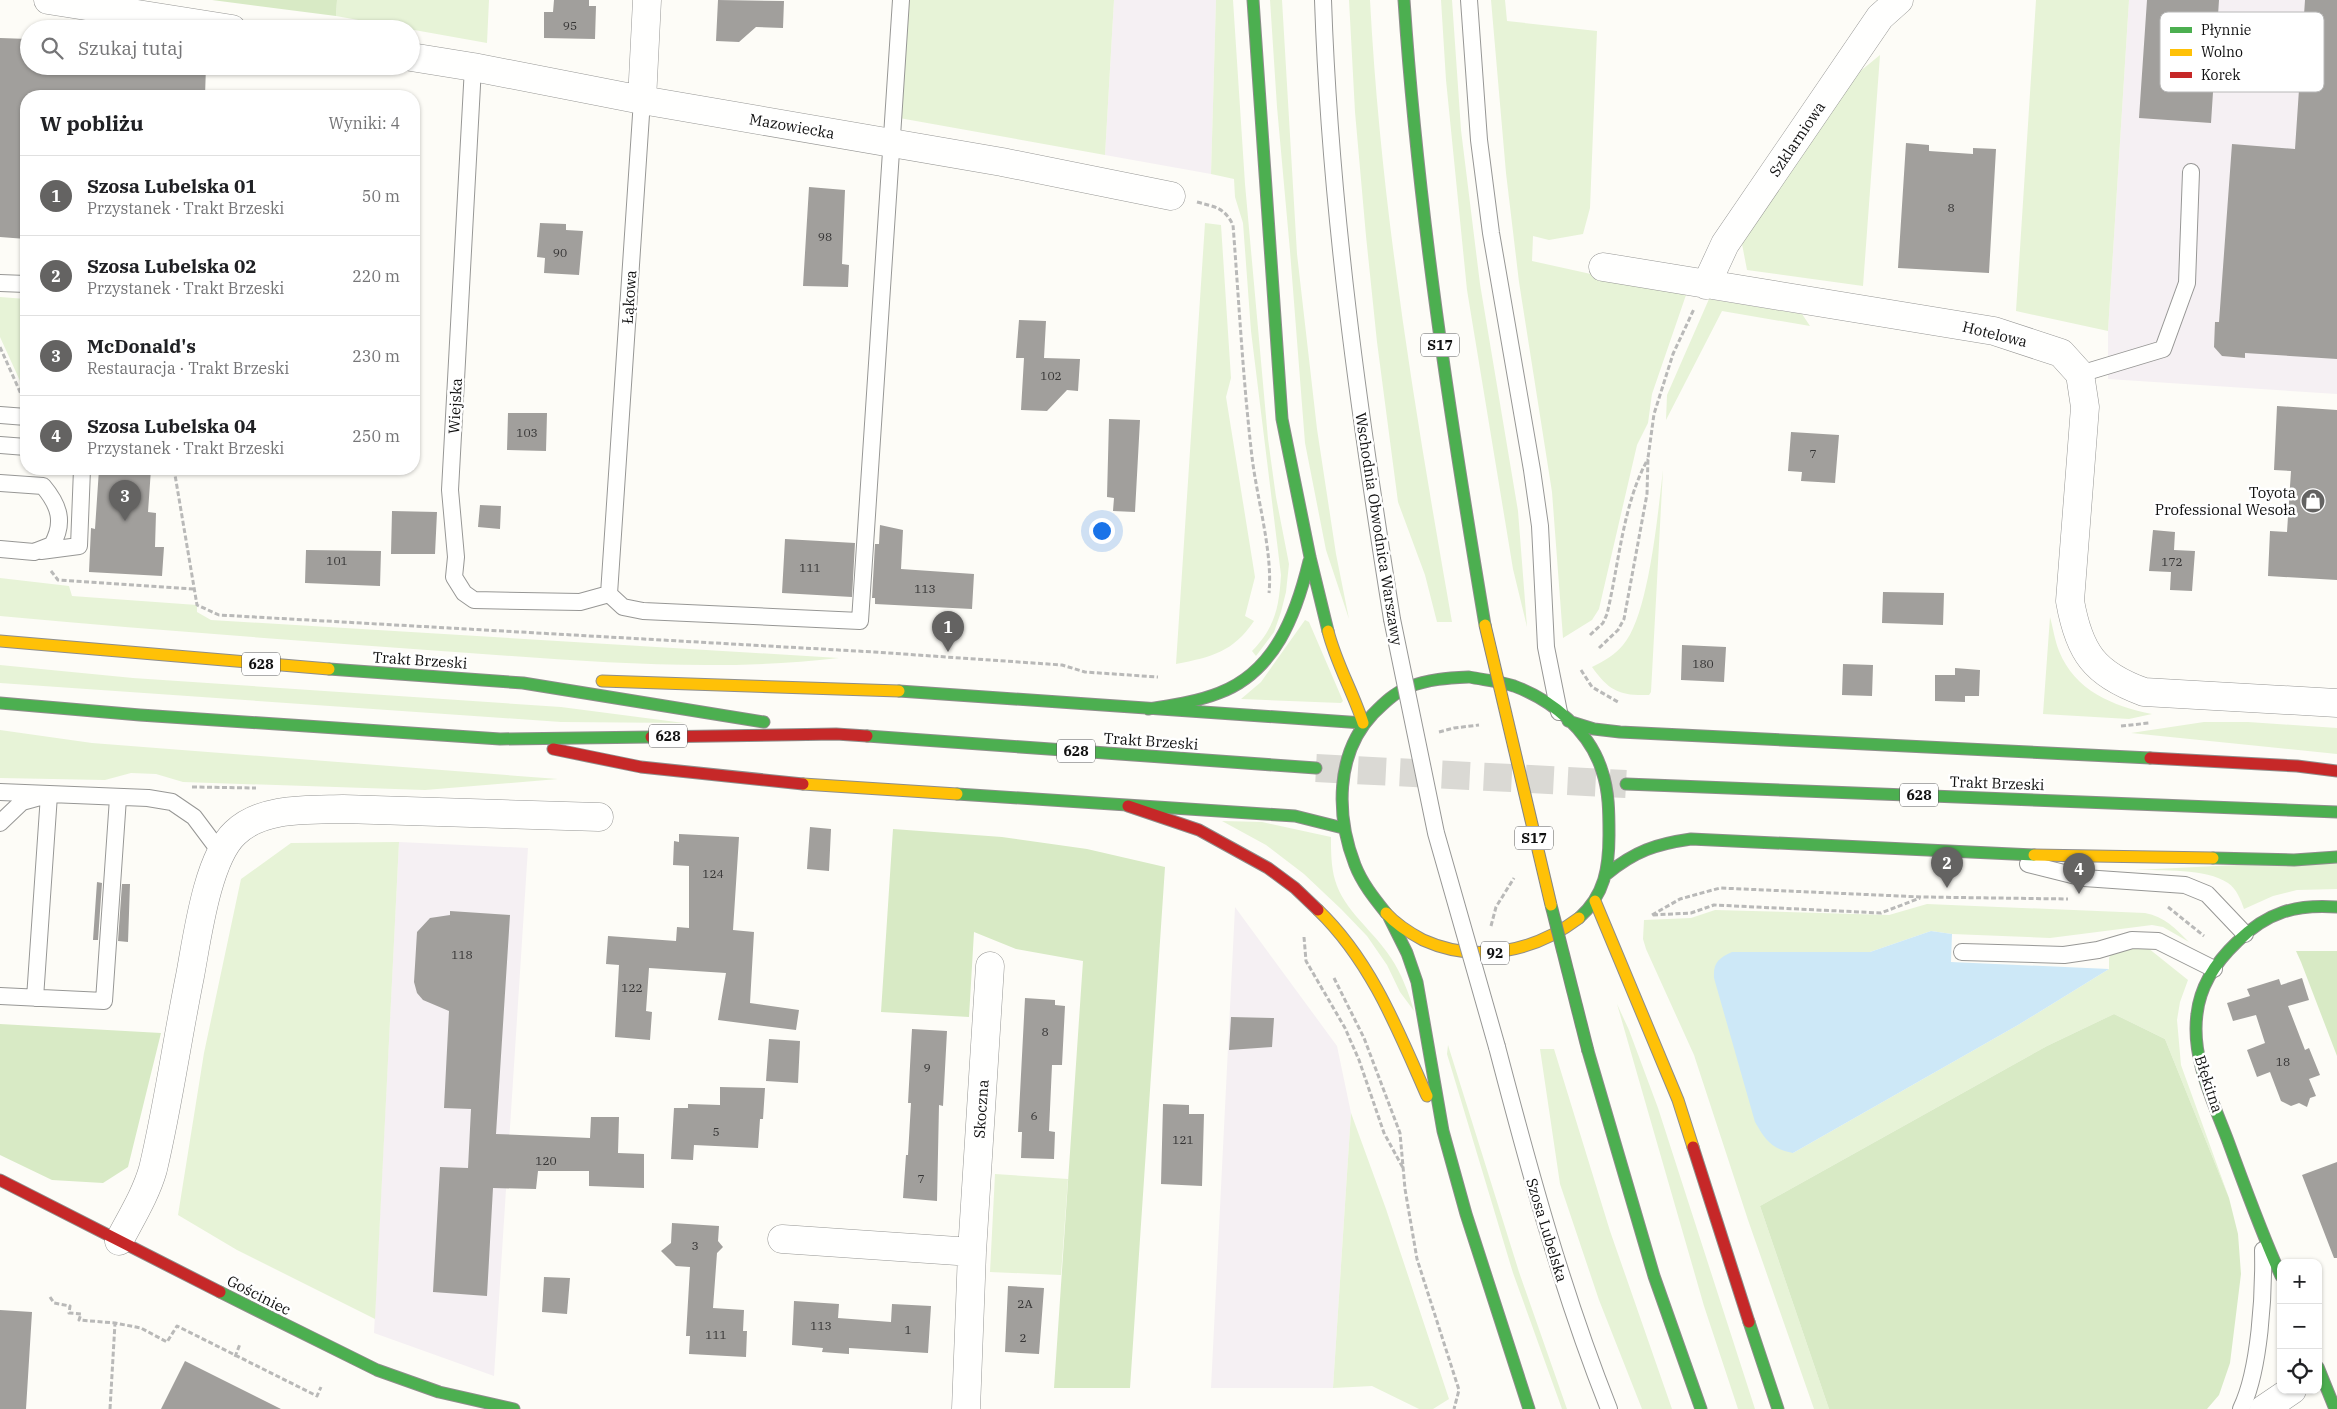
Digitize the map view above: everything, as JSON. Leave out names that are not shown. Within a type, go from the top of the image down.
[{"type":"main road","points":[[523,682],[585,681],[858,688],[1363,723],[1355,698],[1336,658],[1310,558],[1282,419],[1253,0]]},
{"type":"main road","name":"S17","points":[[1404,0],[1407,64],[1432,295],[1485,625],[1530,825],[1588,1051],[1628,1192],[1684,1364],[1701,1409]]},
{"type":"main road","points":[[1148,709],[1199,699],[1228,690],[1254,674],[1270,657],[1289,629],[1310,558]]},
{"type":"main road","name":"Trakt Brzeski","points":[[0,641],[246,663],[523,682],[836,734]]},
{"type":"main road","name":"92","points":[[1469,677],[1504,684],[1529,694],[1564,718],[1587,741],[1601,765],[1608,792],[1607,874],[1595,901],[1572,924],[1544,940],[1503,952],[1479,954],[1457,951],[1433,944],[1412,935],[1388,917],[1374,901],[1360,879],[1343,828],[1341,792],[1344,767],[1352,744],[1363,723],[1386,702],[1411,685],[1438,679],[1469,677]]},
{"type":"main road","name":"Trakt Brzeski","points":[[0,703],[140,715],[500,739],[836,734],[1316,768]]},
{"type":"main road","points":[[1564,718],[1594,730],[1620,732],[2193,760],[2297,766],[2337,771]]},
{"type":"main road","points":[[500,739],[641,767],[795,783],[1295,816],[1343,828]]},
{"type":"main road","name":"Trakt Brzeski","points":[[1626,784],[2337,812]]},
{"type":"main road","points":[[1128,806],[1199,830],[1228,845],[1268,868],[1295,888],[1324,916],[1344,940],[1382,995],[1443,1131]]},
{"type":"main road","points":[[1607,874],[1625,858],[1649,846],[1690,839],[1987,854],[2294,860],[2337,857]]},
{"type":"main road","points":[[1595,901],[1678,1100],[1724,1249],[1778,1409]]},
{"type":"main road","name":"Błękitna","points":[[2277,1267],[2263,1237],[2199,1061],[2196,1040],[2198,1010],[2214,969],[2226,952],[2266,918],[2289,909],[2337,907]]},
{"type":"main road","points":[[1388,917],[1407,953],[1417,982],[1443,1131],[1466,1214],[1529,1409]]},
{"type":"main road","name":"Gościniec","points":[[0,1180],[377,1370],[480,1406],[514,1409]]},
{"type":"main road","points":[[2322,1379],[2334,1409]]},
{"type":"street","points":[[48,0],[175,20]]},
{"type":"street","name":"Łąkowa","points":[[642,100],[647,0]]},
{"type":"street","name":"Szklarniowa","points":[[1706,285],[1725,244],[1880,17],[1898,0]]},
{"type":"street","name":"Mazowiecka","points":[[420,58],[642,100],[1002,162],[1172,196]]},
{"type":"street","name":"Hotelowa","points":[[1603,267],[1994,331],[2061,353],[2080,374]]},
{"type":"street","points":[[2080,374],[2084,407],[2070,601],[2081,645],[2097,666],[2120,683],[2144,692],[2337,704]]},
{"type":"street","points":[[119,1241],[152,1171],[199,929],[210,882],[221,853],[235,833],[249,822],[284,812],[343,809],[599,817]]},
{"type":"street","name":"Skoczna","points":[[966,1409],[972,1252],[990,966]]},
{"type":"street","points":[[782,1239],[972,1252]]},
{"type":"street","points":[[2264,1409],[2286,1394]]},
{"type":"lane","points":[[609,594],[623,607],[643,611],[860,621],[901,0]]},
{"type":"lane","name":"Wschodnia Obwodnica Warszawy","points":[[1323,0],[1333,170],[1346,308],[1392,619],[1436,833],[1497,1047]]},
{"type":"lane","points":[[1469,0],[1480,149],[1491,233],[1540,526],[1546,648],[1564,718]]},
{"type":"lane","name":"Wiejska","points":[[473,67],[450,490],[456,558],[454,577],[464,593],[474,600],[580,602],[609,594]]},
{"type":"lane","name":"Łąkowa","points":[[609,594],[642,100]]},
{"type":"lane","points":[[2080,374],[2163,350],[2187,283],[2191,172]]},
{"type":"lane","points":[[0,283],[20,284]]},
{"type":"lane","points":[[0,415],[20,417]]},
{"type":"lane","points":[[0,445],[20,447]]},
{"type":"lane","points":[[0,549],[34,552],[79,546],[82,475]]},
{"type":"lane","points":[[0,483],[43,486],[56,501],[59,517],[57,536],[52,545],[34,552]]},
{"type":"lane","points":[[0,792],[148,798],[172,802],[194,817],[221,853]]},
{"type":"lane","points":[[0,823],[22,802],[49,795]]},
{"type":"lane","points":[[35,998],[49,795]]},
{"type":"lane","points":[[0,996],[104,1001],[118,798]]},
{"type":"lane","points":[[1987,854],[2084,878],[2185,885],[2207,894],[2245,934]]},
{"type":"lane","points":[[1962,952],[2064,955],[2098,950],[2132,940],[2158,941],[2214,969]]},
{"type":"lane","name":"Szosa Lubelska","points":[[1497,1047],[1531,1178],[1561,1278],[1609,1409]]},
{"type":"lane","points":[[2241,1409],[2251,1382],[2256,1343],[2264,1275],[2263,1237]]},
{"type":"path","points":[[1172,196],[1218,208],[1227,214],[1233,225],[1246,401],[1269,564],[1269,597]]},
{"type":"path","points":[[1599,648],[1618,630],[1624,619],[1647,494],[1648,458],[1654,414],[1673,354],[1706,285]]},
{"type":"path","points":[[0,347],[20,393]]},
{"type":"path","points":[[1590,635],[1603,623],[1607,614],[1632,497],[1639,474],[1648,458]]},
{"type":"path","points":[[175,475],[197,605],[219,615],[884,653],[1062,665],[1085,672],[1166,677]]},
{"type":"path","points":[[34,552],[58,580],[194,589]]},
{"type":"path","points":[[1581,670],[1592,687],[1601,694],[1622,703]]},
{"type":"path","points":[[2119,727],[2155,722]]},
{"type":"path","points":[[246,788],[266,788]]},
{"type":"path","points":[[1922,897],[1881,913],[1714,905],[1691,913],[1652,915],[1680,899],[1720,888],[1922,897],[2074,899]]},
{"type":"path","points":[[2160,904],[2169,908],[2226,952]]},
{"type":"path","points":[[1302,930],[1306,961],[1345,1028],[1360,1060],[1384,1133],[1404,1169]]},
{"type":"path","points":[[1304,936],[1311,946]]},
{"type":"path","points":[[1338,987],[1364,1038],[1390,1102],[1400,1133],[1405,1188],[1417,1259],[1459,1390],[1454,1409]]},
{"type":"path","points":[[50,1297],[54,1303],[70,1306],[69,1313],[81,1314],[79,1320],[115,1323],[141,1328],[167,1342],[177,1326],[317,1396],[321,1387]]},
{"type":"path","points":[[110,1409],[115,1323]]},
{"type":"path","points":[[236,1357],[240,1344]]},
{"type":"shaded area","points":[[1114,0],[1216,0],[1211,174],[1105,155]]},
{"type":"shaded area","points":[[2129,0],[2337,0],[2337,394],[2108,379],[2108,331]]},
{"type":"shaded area","points":[[399,842],[528,848],[494,1376],[374,1333]]},
{"type":"shaded area","points":[[1235,907],[1337,1046],[1351,1113],[1333,1388],[1211,1388]]},
{"type":"green space","points":[[212,0],[337,0],[336,16]]},
{"type":"green space","points":[[337,0],[489,0],[487,43],[420,31],[420,20],[358,20],[336,16]]},
{"type":"green space","points":[[895,0],[1114,0],[1105,155],[888,116]]},
{"type":"green space","points":[[1216,0],[1233,0],[1245,184],[1268,439],[1276,497],[1289,564],[1286,592],[1274,632],[1256,656],[1252,651],[1266,634],[1277,607],[1281,575],[1251,331],[1243,223],[1235,197],[1234,179],[1211,174]]},
{"type":"green space","points":[[1270,0],[1282,0],[1297,254],[1317,429],[1336,554],[1349,619],[1326,550],[1305,443]]},
{"type":"green space","points":[[1349,0],[1370,0],[1382,157],[1391,235],[1413,390],[1452,622],[1437,622],[1425,575],[1398,502],[1377,342],[1366,236],[1355,112]]},
{"type":"green space","points":[[1441,0],[1452,0],[1461,130],[1480,284],[1518,511],[1527,627],[1513,569],[1467,290],[1446,80]]},
{"type":"green space","points":[[1491,0],[1505,0],[1507,21],[1597,31],[1590,208],[1583,234],[1549,240],[1533,236],[1532,261],[1686,295],[1652,394],[1648,423],[1637,445],[1599,609],[1592,620],[1563,638],[1552,492],[1519,282],[1506,173]]},
{"type":"green space","points":[[2036,0],[2129,0],[2108,331],[2016,311]]},
{"type":"green space","points":[[1880,55],[1863,286],[1747,270],[1742,244],[1847,82]]},
{"type":"green space","points":[[1205,223],[1221,225],[1231,378],[1226,397],[1255,577],[1245,616],[1254,621],[1238,640],[1221,652],[1176,664]]},
{"type":"green space","points":[[0,297],[20,299],[20,381],[0,337]]},
{"type":"green space","points":[[1709,299],[1802,314],[1810,326],[1722,311],[1666,420],[1667,395]]},
{"type":"green space","points":[[1663,470],[1651,692],[1649,695],[1623,693],[1604,682],[1592,667],[1609,658],[1623,645],[1632,631],[1640,611],[1651,562]]},
{"type":"green space","points":[[0,578],[69,586],[72,596],[197,605],[197,612],[211,620],[839,658],[743,665],[599,662],[0,616]]},
{"type":"green space","points":[[2050,617],[2059,651],[2075,677],[2085,686],[2110,701],[2137,711],[2152,714],[2129,719],[2043,714]]},
{"type":"green space","points":[[1305,620],[1309,622],[1343,701],[1341,703],[1241,699],[1261,682]]},
{"type":"green space","points":[[0,665],[133,678],[561,707],[684,723],[561,722],[0,683]]},
{"type":"green space","points":[[2204,722],[2248,722],[2337,728],[2337,754],[2131,733]]},
{"type":"green space","points":[[0,730],[92,743],[558,779],[425,790],[183,782],[156,774],[131,773],[105,780],[0,778]]},
{"type":"green space","points":[[1222,821],[1262,822],[1331,837],[1333,869],[1339,891],[1352,911],[1384,948],[1395,964],[1410,997],[1414,1011],[1400,992],[1387,965],[1367,936],[1341,909],[1304,874],[1266,845]]},
{"type":"green space","points":[[893,829],[1002,837],[1087,849],[1165,867],[1130,1388],[1054,1388],[1083,961],[1016,949],[974,932],[969,1017],[881,1012]]},
{"type":"green space","points":[[399,842],[375,1319],[237,1250],[178,1215],[204,1053],[241,879],[291,843]]},
{"type":"green space","points":[[2337,860],[2337,889],[2297,890],[2273,896],[2244,909],[2240,898],[2233,888],[2219,878],[2183,871],[2135,870]]},
{"type":"green space","points":[[1927,904],[2145,913],[2164,920],[2189,942],[2163,927],[2152,925],[2050,938],[1952,934],[1931,931],[1870,952],[1732,952],[1793,1153],[2018,1025],[2109,969],[2109,958],[2112,952],[2120,948],[2148,948],[2188,980],[2180,1002],[2177,1020],[2181,1065],[2229,1198],[2165,1039],[2114,1014],[2047,1046],[1760,1206],[1829,1409],[1814,1409],[1748,1220],[1694,1055],[1646,949],[1643,939],[1644,920],[1691,918],[1715,910],[1889,915]]},
{"type":"green space","points":[[2296,951],[2337,951],[2337,1056],[2301,962]]},
{"type":"green space","points":[[1617,1004],[1629,1030],[1658,1108],[1755,1409],[1738,1409],[1704,1306]]},
{"type":"green space","points":[[2114,1014],[2165,1039],[2229,1198],[2238,1234],[2241,1274],[2230,1363],[2219,1395],[2207,1409],[1829,1409],[1760,1206],[2047,1046]]},
{"type":"green space","points":[[0,1024],[161,1033],[128,1167],[103,1183],[52,1180],[0,1155]]},
{"type":"green space","points":[[1448,1045],[1519,1272],[1567,1409],[1562,1409],[1513,1273],[1447,1054]]},
{"type":"green space","points":[[1540,1049],[1554,1049],[1610,1231],[1672,1409],[1642,1409],[1599,1300],[1560,1184]]},
{"type":"green space","points":[[1351,1113],[1386,1209],[1449,1399],[1433,1409],[1419,1409],[1372,1386],[1333,1388]]},
{"type":"green space","points":[[995,1174],[1068,1179],[1061,1275],[990,1272]]},
{"type":"water","points":[[1931,931],[1952,934],[1951,962],[2109,969],[2018,1025],[1793,1153],[1780,1149],[1770,1143],[1755,1122],[1714,978],[1718,961],[1732,952],[1870,952]]},
{"type":"building","points":[[554,0],[589,0],[589,6],[596,6],[595,39],[544,38],[544,12],[553,12]]},
{"type":"building","points":[[718,0],[784,1],[783,28],[756,27],[739,42],[716,41]]},
{"type":"building","points":[[2147,0],[2219,0],[2218,12],[2160,12],[2160,92],[2213,92],[2211,123],[2139,118]]},
{"type":"building","points":[[2305,0],[2337,0],[2337,359],[2245,353],[2245,358],[2222,356],[2214,347],[2215,322],[2219,322],[2232,144],[2295,149],[2299,92],[2324,92],[2324,12],[2304,12]]},
{"type":"building","points":[[0,38],[20,39],[20,75],[206,75],[205,90],[20,90],[20,239],[0,237]]},
{"type":"building","points":[[1906,143],[1929,145],[1929,151],[1973,154],[1973,148],[1996,149],[1989,273],[1898,268]]},
{"type":"building","points":[[809,187],[845,190],[842,264],[849,265],[848,287],[803,286]]},
{"type":"building","points":[[540,223],[566,224],[566,230],[583,231],[579,275],[544,273],[545,258],[537,257]]},
{"type":"building","points":[[1019,320],[1046,321],[1044,358],[1080,359],[1078,391],[1067,390],[1047,411],[1021,410],[1024,358],[1016,358]]},
{"type":"building","name":"Toyota Professional Wesoła","points":[[2277,406],[2337,410],[2337,580],[2268,576],[2270,531],[2287,532],[2291,471],[2274,470]]},
{"type":"building","points":[[508,413],[547,413],[546,451],[507,450]]},
{"type":"building","points":[[1109,419],[1140,420],[1135,512],[1113,511],[1114,498],[1107,497]]},
{"type":"building","points":[[1791,432],[1839,435],[1835,483],[1801,481],[1802,472],[1788,471]]},
{"type":"building","points":[[99,475],[151,475],[148,512],[156,513],[155,547],[164,547],[162,576],[89,572],[91,528],[95,529]]},
{"type":"building","points":[[480,505],[501,506],[500,529],[478,527]]},
{"type":"building","points":[[392,511],[437,512],[435,554],[391,554]]},
{"type":"building","points":[[880,525],[903,530],[901,569],[974,574],[972,609],[875,604],[875,598],[872,598],[875,544],[879,544]]},
{"type":"building","points":[[2153,530],[2175,532],[2174,550],[2195,551],[2192,591],[2170,590],[2171,572],[2149,571]]},
{"type":"building","points":[[785,539],[855,543],[852,597],[782,593]]},
{"type":"building","points":[[306,550],[381,551],[380,586],[305,583]]},
{"type":"building","points":[[1883,592],[1944,593],[1943,625],[1882,623]]},
{"type":"building","points":[[1682,645],[1726,647],[1724,682],[1681,680]]},
{"type":"building","points":[[1843,664],[1873,665],[1872,696],[1842,695]]},
{"type":"building","points":[[1955,668],[1980,670],[1979,696],[1965,696],[1965,702],[1935,701],[1935,675],[1955,675]]},
{"type":"building","points":[[810,827],[831,829],[829,871],[807,869]]},
{"type":"building","points":[[679,834],[739,837],[733,930],[754,932],[750,1003],[799,1010],[796,1030],[718,1020],[726,973],[649,968],[646,1011],[652,1012],[650,1040],[615,1037],[619,965],[606,964],[608,936],[676,941],[677,927],[689,928],[689,866],[673,865],[674,841],[679,842]]},
{"type":"building","points":[[97,882],[102,883],[98,940],[93,940]]},
{"type":"building","points":[[122,884],[130,884],[128,942],[118,941]]},
{"type":"building","points":[[450,911],[510,915],[496,1134],[590,1138],[591,1117],[619,1117],[618,1153],[644,1154],[644,1188],[589,1186],[589,1171],[538,1171],[536,1189],[493,1188],[487,1296],[433,1292],[440,1167],[468,1168],[471,1109],[444,1108],[449,1011],[423,1000],[417,993],[414,982],[417,932],[430,918],[450,915]]},
{"type":"building","points":[[2302,978],[2309,1000],[2288,1006],[2305,1050],[2309,1048],[2320,1075],[2309,1079],[2316,1096],[2310,1098],[2307,1107],[2299,1103],[2291,1106],[2281,1101],[2270,1072],[2257,1077],[2247,1050],[2265,1043],[2256,1015],[2233,1021],[2227,1003],[2250,996],[2247,989],[2279,979],[2281,985]]},
{"type":"building","points":[[1025,998],[1055,1000],[1055,1005],[1065,1006],[1062,1065],[1052,1065],[1049,1131],[1055,1132],[1054,1159],[1021,1158],[1022,1132],[1018,1132]]},
{"type":"building","points":[[1231,1017],[1274,1018],[1272,1047],[1229,1050]]},
{"type":"building","points":[[912,1029],[947,1031],[943,1106],[939,1105],[937,1201],[903,1198],[911,1103],[908,1103]]},
{"type":"building","points":[[769,1039],[800,1041],[798,1083],[766,1081]]},
{"type":"building","points":[[720,1087],[765,1088],[763,1119],[760,1119],[758,1148],[694,1145],[693,1160],[671,1159],[674,1108],[688,1108],[688,1104],[720,1105]]},
{"type":"building","points":[[1163,1104],[1189,1105],[1189,1114],[1204,1114],[1202,1186],[1161,1184]]},
{"type":"building","points":[[2337,1162],[2337,1258],[2334,1258],[2302,1175]]},
{"type":"building","points":[[672,1223],[719,1226],[718,1241],[723,1247],[717,1253],[713,1308],[744,1310],[743,1331],[747,1331],[746,1357],[689,1354],[690,1336],[686,1336],[690,1267],[676,1266],[661,1251],[671,1243]]},
{"type":"building","points":[[544,1277],[570,1278],[567,1314],[542,1312]]},
{"type":"building","points":[[1008,1286],[1044,1288],[1039,1354],[1005,1352]]},
{"type":"building","points":[[794,1301],[839,1304],[838,1318],[891,1322],[892,1304],[931,1306],[928,1353],[849,1348],[849,1354],[822,1352],[823,1348],[792,1345]]},
{"type":"building","points":[[0,1310],[32,1312],[26,1409],[0,1409]]},
{"type":"building","points":[[185,1361],[281,1409],[161,1409]]},
{"type":"tunnel","points":[[1316,768],[1626,784]]},
{"type":"traffic: fast","points":[[1253,0],[1282,419],[1310,557],[1328,631]]},
{"type":"traffic: fast","points":[[1404,0],[1418,157],[1437,313],[1485,625]]},
{"type":"traffic: fast","points":[[1148,709],[1202,699],[1219,693],[1238,684],[1255,671],[1269,656],[1290,621],[1309,561]]},
{"type":"traffic: fast","points":[[329,669],[523,683],[764,722]]},
{"type":"traffic: fast","points":[[1469,677],[1514,686],[1555,708],[1579,730],[1596,756],[1604,779],[1609,810],[1608,858],[1600,890],[1595,900],[1579,918]]},
{"type":"traffic: fast","points":[[1386,913],[1358,872],[1344,826],[1343,786],[1351,748],[1373,714],[1399,692],[1416,684],[1446,678],[1469,677]]},
{"type":"traffic: fast","points":[[899,691],[1363,723]]},
{"type":"traffic: fast","points":[[0,703],[140,715],[500,739],[651,737]]},
{"type":"traffic: fast","points":[[1568,721],[1594,729],[1620,732],[2150,758]]},
{"type":"traffic: fast","points":[[867,736],[1316,768]]},
{"type":"traffic: fast","points":[[1626,784],[2337,812]]},
{"type":"traffic: fast","points":[[957,794],[1295,816],[1343,828]]},
{"type":"traffic: fast","points":[[1607,874],[1617,866],[1646,850],[1667,843],[1691,839],[2034,855]]},
{"type":"traffic: fast","points":[[2213,858],[2294,860],[2337,857]]},
{"type":"traffic: fast","points":[[1551,905],[1588,1051]]},
{"type":"traffic: fast","points":[[2277,1267],[2210,1095],[2197,1047],[2197,1014],[2202,994],[2216,966],[2248,932],[2260,923],[2283,912],[2308,907],[2337,907]]},
{"type":"traffic: fast","points":[[1389,917],[1407,953],[1417,982],[1443,1131],[1466,1214],[1529,1409]]},
{"type":"traffic: fast","points":[[1588,1051],[1654,1276],[1701,1409]]},
{"type":"traffic: fast","points":[[220,1292],[377,1370],[439,1392],[514,1409]]},
{"type":"traffic: fast","points":[[1749,1322],[1778,1409]]},
{"type":"traffic: fast","points":[[2322,1377],[2335,1409]]},
{"type":"traffic: slow","points":[[1485,625],[1551,905]]},
{"type":"traffic: slow","points":[[1328,631],[1335,655],[1363,723]]},
{"type":"traffic: slow","points":[[0,641],[329,669]]},
{"type":"traffic: slow","points":[[602,681],[899,691]]},
{"type":"traffic: slow","points":[[803,784],[957,794]]},
{"type":"traffic: slow","points":[[2034,855],[2213,858]]},
{"type":"traffic: slow","points":[[1595,901],[1678,1100],[1693,1147]]},
{"type":"traffic: slow","points":[[1318,910],[1353,951],[1382,997],[1427,1096]]},
{"type":"traffic: slow","points":[[1386,913],[1403,928],[1423,940],[1443,947],[1484,953],[1524,946],[1562,930],[1579,918]]},
{"type":"traffic: jam","points":[[651,737],[836,734],[867,736]]},
{"type":"traffic: jam","points":[[553,749],[641,767],[803,784]]},
{"type":"traffic: jam","points":[[2150,758],[2297,766],[2337,771]]},
{"type":"traffic: jam","points":[[1128,806],[1199,830],[1268,868],[1295,888],[1318,910]]},
{"type":"traffic: jam","points":[[1693,1147],[1749,1322]]},
{"type":"traffic: jam","points":[[0,1180],[220,1292]]},
{"type":"place","name":"Toyota Professional Wesoła","points":[[2313,501]]},
{"type":"place","name":"McDonald's","points":[[125,521]]},
{"type":"place","name":"Szosa Lubelska 01","points":[[948,652]]},
{"type":"place","name":"Szosa Lubelska 02","points":[[1947,888]]},
{"type":"place","name":"Szosa Lubelska 04","points":[[2079,894]]}]
